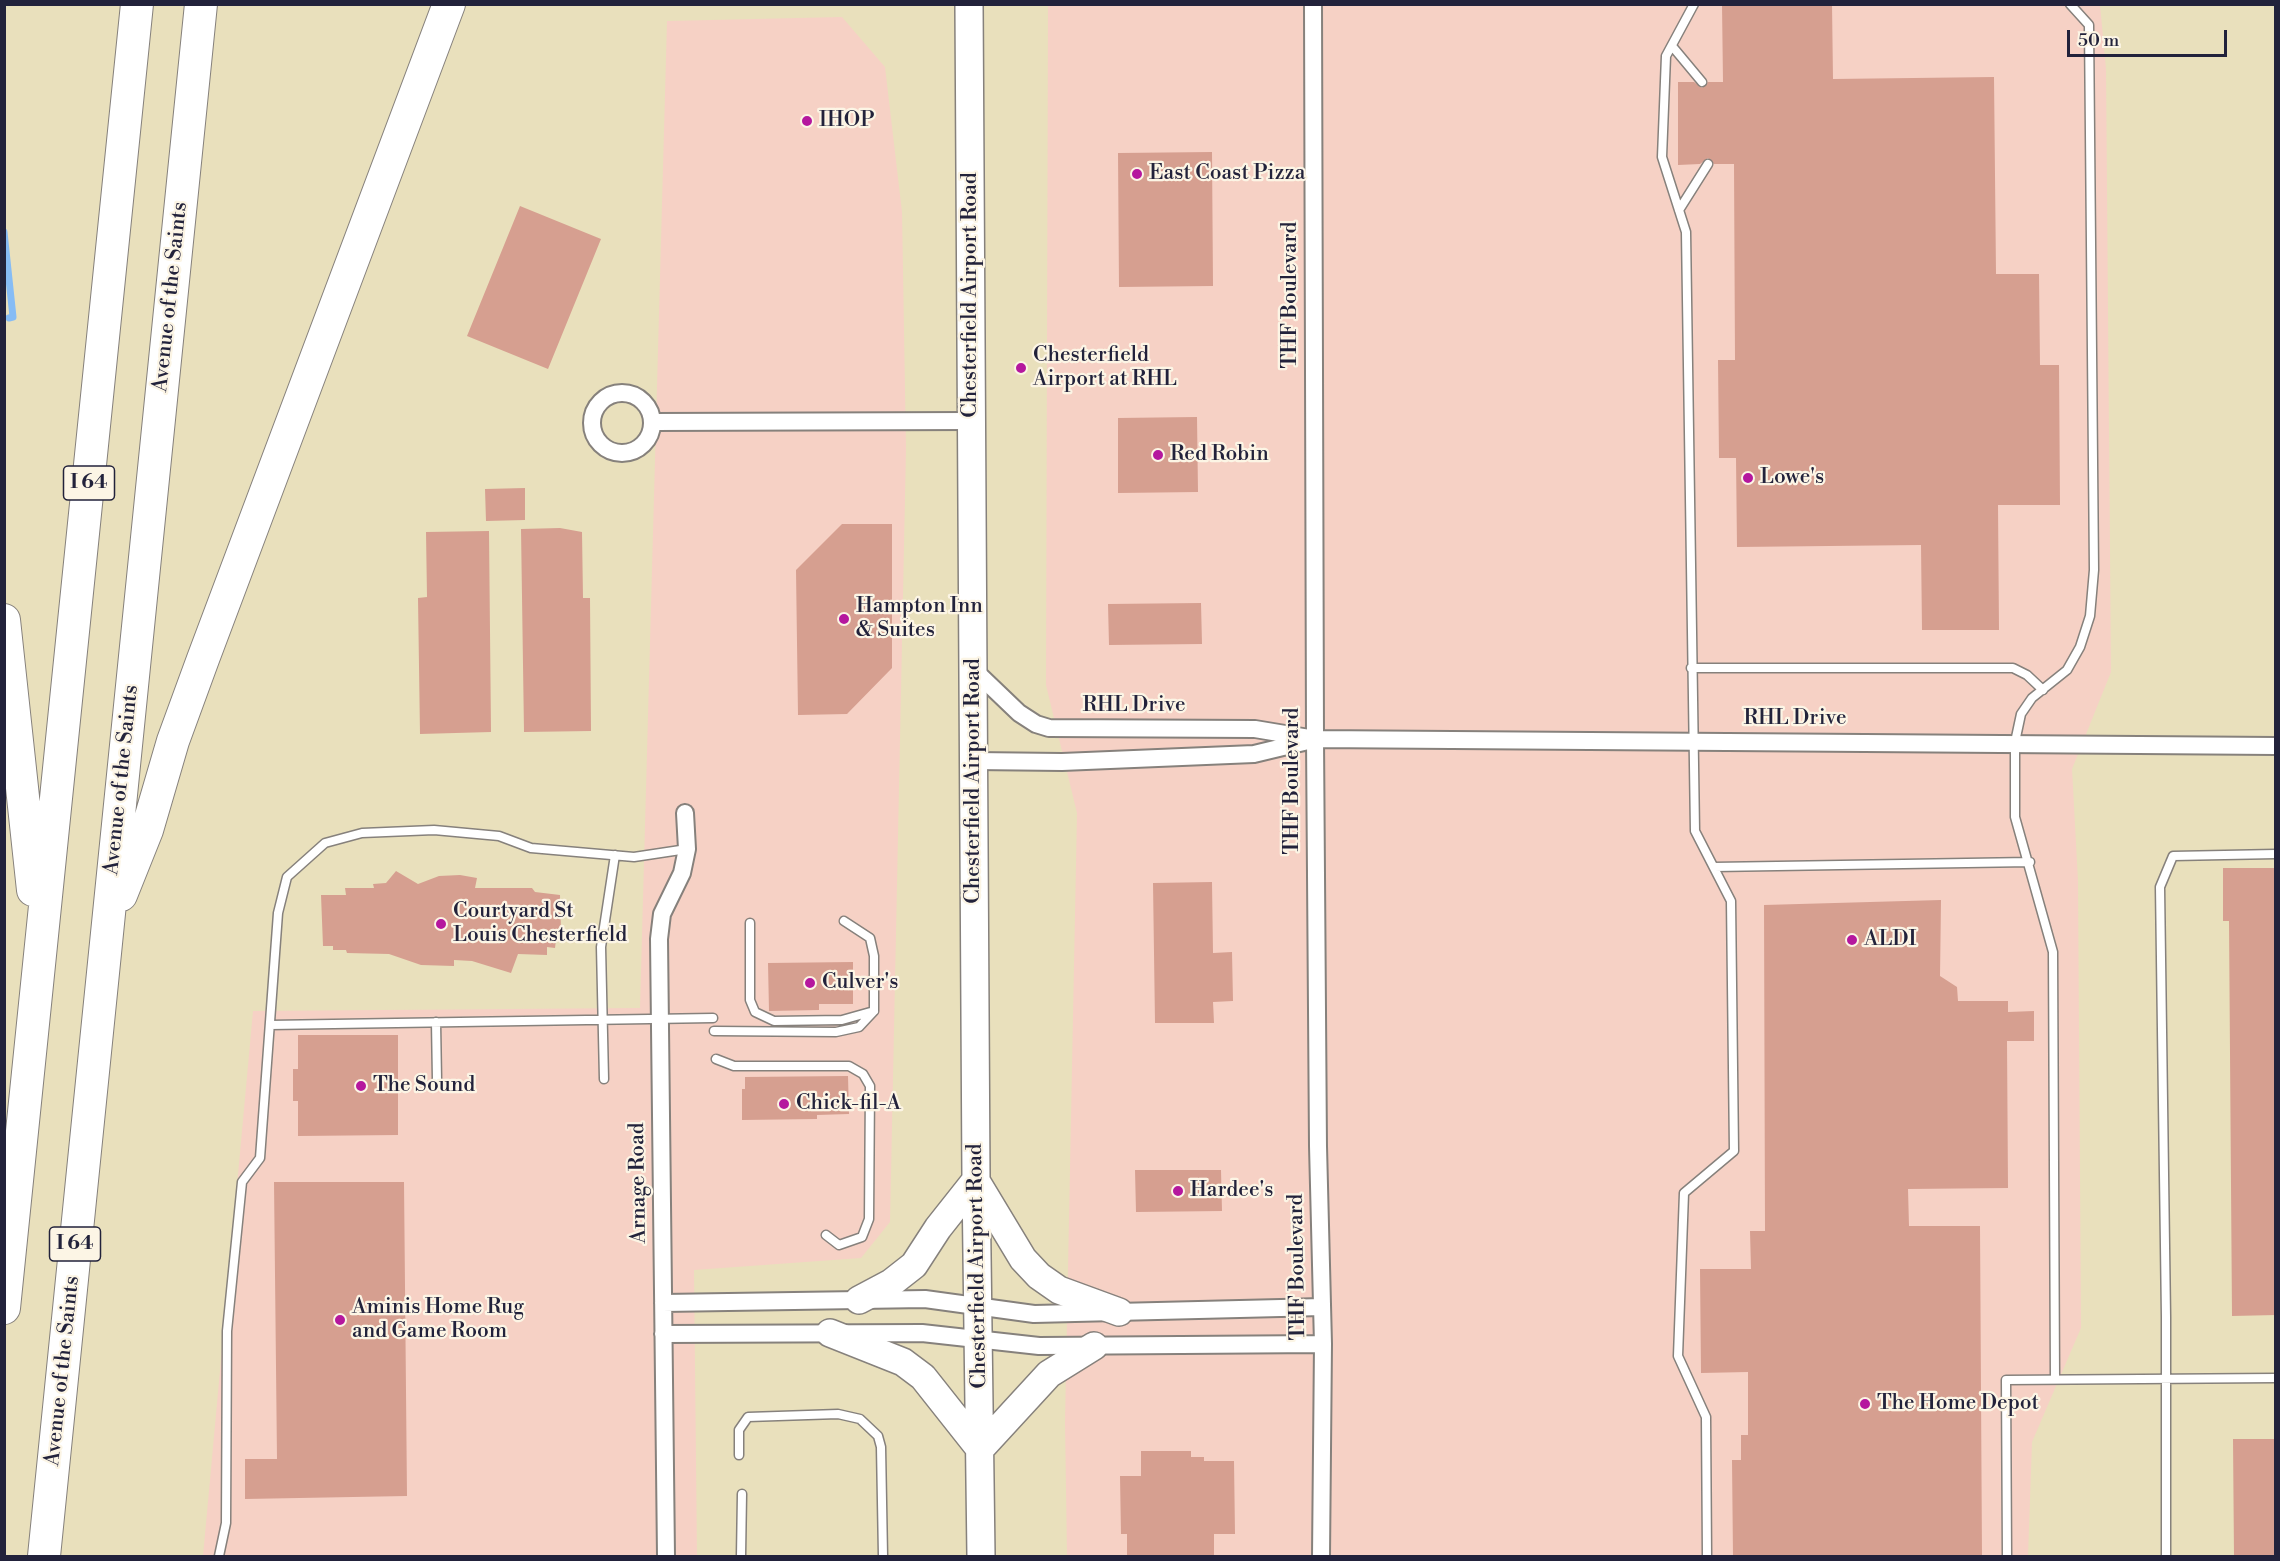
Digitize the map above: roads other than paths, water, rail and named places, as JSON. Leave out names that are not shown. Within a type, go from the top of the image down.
[{"type":"highway","name":"I 64","points":[[4,1308],[137,4]]},
{"type":"highway","name":"Avenue of the Saints","points":[[44,1557],[201,4]]},
{"type":"highway","points":[[107,932],[147,830],[173,741],[203,659],[449,4]]},
{"type":"highway","points":[[4,620],[40,962]]},
{"type":"main road","name":"Chesterfield Airport Road","points":[[969,4],[976,1180],[980,1340],[981,1557]]},
{"type":"main road","points":[[859,1300],[891,1283],[914,1265],[938,1228],[976,1180],[1023,1258],[1039,1276],[1059,1290],[1119,1312]]},
{"type":"main road","points":[[830,1333],[903,1362],[923,1377],[980,1449],[1049,1374],[1094,1346]]},
{"type":"street","name":"THF Boulevard","points":[[1313,4],[1315,739],[1318,1136],[1323,1344],[1321,1557]]},
{"type":"street","points":[[653,422],[972,421]]},
{"type":"street","name":"RHL Drive","points":[[973,669],[1019,713],[1036,724],[1049,728],[1255,729],[1315,739],[2015,742],[2276,746]]},
{"type":"street","name":"RHL Drive","points":[[974,761],[1062,762],[1254,754],[1315,739]]},
{"type":"street","name":"Arnage Road","points":[[666,1557],[659,939],[662,914],[682,873],[687,849],[685,813]]},
{"type":"street","points":[[663,1303],[926,1299],[1034,1314],[1322,1307]]},
{"type":"street","points":[[663,1334],[922,1333],[1039,1346],[1323,1344]]},
{"type":"lane","points":[[1694,4],[1666,56],[1662,157],[1686,232],[1695,831],[1731,901],[1734,1150],[1684,1193],[1678,1356],[1706,1417],[1707,1557]]},
{"type":"lane","points":[[2055,1379],[2053,952],[2030,862],[2015,817],[2015,742],[2021,714],[2032,698],[2067,670],[2080,646],[2090,616],[2094,570],[2089,25],[2070,4]]},
{"type":"lane","points":[[1672,46],[1702,82]]},
{"type":"lane","points":[[1679,210],[1708,164]]},
{"type":"lane","points":[[1691,668],[2013,668],[2027,675],[2043,690]]},
{"type":"lane","points":[[219,1557],[226,1523],[228,1319],[242,1182],[260,1158],[278,913],[287,877],[325,843],[362,833],[434,830],[499,836],[531,848],[634,856],[687,849]]},
{"type":"lane","points":[[2166,1557],[2160,887],[2173,856],[2276,854]]},
{"type":"lane","points":[[603,1079],[601,947],[615,855]]},
{"type":"lane","points":[[1714,867],[2030,862]]},
{"type":"lane","points":[[714,1031],[836,1032],[859,1027],[874,1011],[874,956],[870,938],[844,921]]},
{"type":"lane","points":[[750,923],[750,1000],[755,1012],[774,1021],[842,1020],[874,1011]]},
{"type":"lane","points":[[270,1025],[713,1017]]},
{"type":"lane","points":[[436,1022],[437,1080]]},
{"type":"lane","points":[[716,1059],[734,1066],[849,1066],[863,1074],[870,1086],[869,1220],[862,1237],[839,1245],[825,1235]]},
{"type":"lane","points":[[2007,1557],[2006,1380],[2276,1378]]},
{"type":"lane","points":[[739,1455],[739,1430],[748,1417],[838,1414],[860,1419],[878,1436],[881,1447],[883,1557]]},
{"type":"lane","points":[[741,1557],[742,1494]]},
{"type":"waterway","points":[[4,232],[13,317],[9,318]]},
{"type":"place","name":"IHOP","points":[[807,121]]},
{"type":"place","name":"East Coast Pizza","points":[[1137,174]]},
{"type":"place","name":"Chesterfield Airport at RHL","points":[[1021,368]]},
{"type":"place","name":"Red Robin","points":[[1158,455]]},
{"type":"place","name":"Lowe's","points":[[1748,478]]},
{"type":"place","name":"Hampton Inn & Suites","points":[[844,619]]},
{"type":"place","name":"Courtyard St Louis Chesterfield","points":[[441,924]]},
{"type":"place","name":"ALDI","points":[[1852,940]]},
{"type":"place","name":"Culver's","points":[[810,983]]},
{"type":"place","name":"The Sound","points":[[361,1086]]},
{"type":"place","name":"Chick-fil-A","points":[[784,1104]]},
{"type":"place","name":"Hardee's","points":[[1178,1191]]},
{"type":"place","name":"Aminis Home Rug and Game Room","points":[[340,1320]]},
{"type":"place","name":"The Home Depot","points":[[1865,1404]]}]
